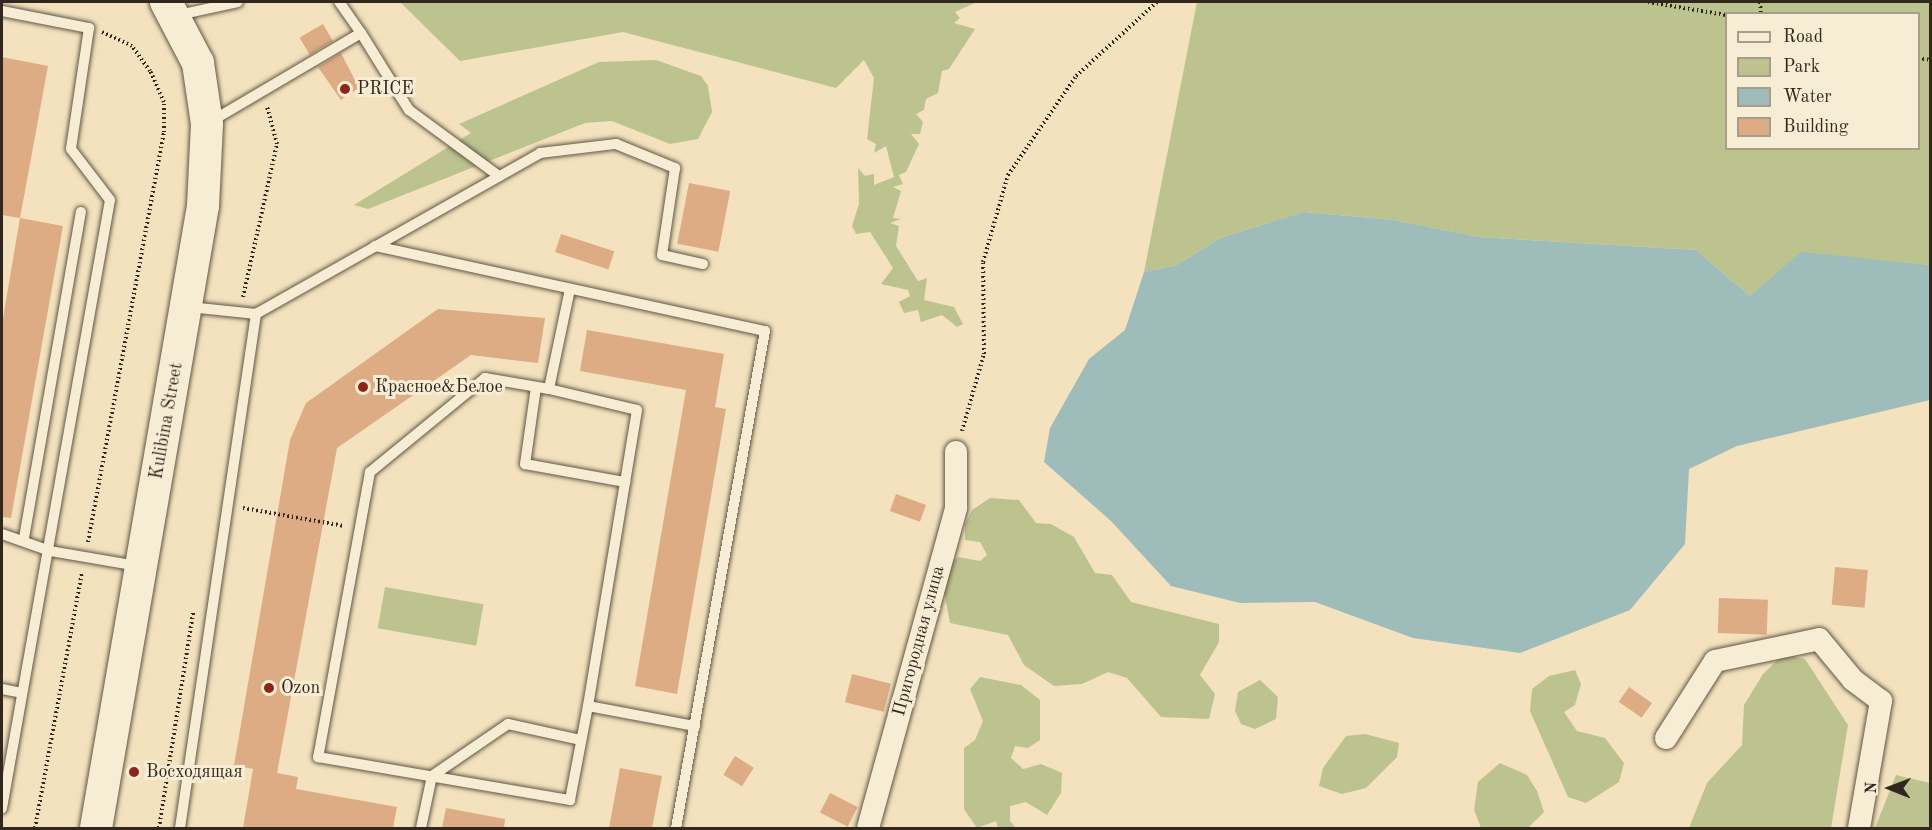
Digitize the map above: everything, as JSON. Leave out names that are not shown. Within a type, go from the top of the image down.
[{"type":"main road","name":"Kulibina Street","points":[[96,828],[203,206],[207,124],[198,63],[172,8]]},
{"type":"street","name":"Пригородная улица","points":[[868,828],[956,508],[956,452]]},
{"type":"street","points":[[1666,738],[1715,661],[1820,639],[1853,680],[1881,701],[1859,828]]},
{"type":"lane","points":[[172,8],[238,2]]},
{"type":"lane","points":[[339,2],[362,33],[409,110],[499,176]]},
{"type":"lane","points":[[2,11],[89,28],[71,149],[110,200],[50,551],[2,808]]},
{"type":"lane","points":[[207,124],[362,33]]},
{"type":"lane","points":[[187,307],[256,314],[540,153],[616,144],[675,168],[662,255],[703,264]]},
{"type":"lane","points":[[24,538],[81,212]]},
{"type":"lane","points":[[375,246],[765,331],[676,828]]},
{"type":"lane","points":[[549,389],[570,289]]},
{"type":"lane","points":[[180,828],[256,314]]},
{"type":"lane","points":[[485,378],[536,387],[637,410],[570,801],[318,757],[357,528],[370,472],[485,378]]},
{"type":"lane","points":[[536,387],[525,464],[625,482]]},
{"type":"lane","points":[[2,534],[24,538],[50,551],[142,566]]},
{"type":"lane","points":[[2,689],[22,693]]},
{"type":"lane","points":[[588,706],[695,726]]},
{"type":"lane","points":[[421,828],[432,776],[508,724],[581,740]]},
{"type":"path","points":[[956,452],[984,354],[983,262],[1008,175],[1076,76],[1157,2]]},
{"type":"path","points":[[1648,2],[1725,15]]},
{"type":"path","points":[[35,828],[164,132],[164,102],[150,70],[132,46],[89,28]]},
{"type":"path","points":[[228,505],[357,528]]},
{"type":"green space","points":[[400,2],[977,2],[955,12],[960,18],[954,23],[975,29],[949,69],[942,71],[938,93],[926,99],[924,110],[916,114],[923,122],[920,134],[911,134],[919,144],[906,172],[899,175],[903,184],[893,187],[901,191],[893,218],[901,219],[890,223],[899,226],[896,246],[918,281],[927,278],[924,300],[954,307],[963,324],[957,327],[942,315],[921,322],[918,310],[904,313],[899,302],[910,296],[908,290],[881,284],[893,268],[870,232],[856,234],[852,226],[859,204],[858,168],[865,176],[874,174],[874,185],[894,177],[886,146],[874,153],[876,144],[867,139],[874,78],[864,60],[836,88],[623,32],[460,61]]},
{"type":"green space","points":[[1197,2],[1930,2],[1930,265],[1801,253],[1750,296],[1696,250],[1479,237],[1394,220],[1305,212],[1220,238],[1177,265],[1144,272]]},
{"type":"green space","points":[[656,60],[701,76],[708,86],[712,112],[698,139],[670,144],[612,121],[585,123],[368,209],[354,205],[471,133],[459,124],[599,62]]},
{"type":"green space","points":[[990,498],[1019,500],[1036,523],[1051,524],[1074,537],[1095,573],[1112,575],[1131,602],[1219,624],[1219,642],[1200,675],[1215,694],[1209,719],[1161,717],[1127,678],[1108,672],[1082,684],[1054,686],[1024,665],[1008,635],[950,623],[943,586],[949,565],[958,557],[980,561],[987,555],[980,542],[965,540],[965,524],[972,510]]},
{"type":"green space","points":[[385,587],[483,604],[476,646],[378,628]]},
{"type":"green space","points":[[1783,655],[1805,659],[1848,725],[1831,828],[1689,828],[1707,783],[1742,745],[1744,705],[1763,674]]},
{"type":"green space","points":[[1575,670],[1581,684],[1575,705],[1564,712],[1577,731],[1605,738],[1624,763],[1619,782],[1586,803],[1568,797],[1530,711],[1532,689],[1549,676]]},
{"type":"green space","points":[[980,677],[1021,685],[1040,700],[1040,740],[1028,748],[1015,746],[1011,758],[1023,769],[1041,764],[1062,773],[1061,793],[1047,815],[1026,802],[1010,806],[1010,821],[1016,828],[998,828],[996,821],[977,828],[964,809],[964,748],[975,740],[983,721],[970,689]]},
{"type":"green space","points":[[1260,680],[1278,697],[1276,719],[1255,729],[1241,724],[1235,711],[1238,692]]},
{"type":"green space","points":[[1365,734],[1399,743],[1397,757],[1366,788],[1342,794],[1319,786],[1323,768],[1346,736]]},
{"type":"green space","points":[[1500,763],[1527,775],[1537,791],[1544,812],[1528,828],[1481,828],[1474,810],[1478,782]]},
{"type":"green space","points":[[1896,775],[1930,783],[1930,828],[1875,828]]},
{"type":"water","points":[[1304,212],[1394,220],[1479,237],[1696,250],[1750,296],[1801,252],[1930,265],[1930,400],[1737,446],[1689,469],[1685,544],[1630,610],[1520,653],[1413,638],[1315,602],[1240,603],[1171,586],[1111,521],[1044,462],[1050,428],[1089,359],[1125,330],[1144,272],[1177,265],[1220,238]]},
{"type":"building","points":[[323,24],[333,41],[310,55],[300,38]]},
{"type":"building","points":[[341,53],[359,88],[341,100],[318,67]]},
{"type":"building","points":[[2,57],[48,66],[20,218],[2,215]]},
{"type":"building","points":[[689,183],[730,191],[718,252],[677,244]]},
{"type":"building","points":[[20,218],[63,226],[11,518],[2,517],[2,324]]},
{"type":"building","points":[[561,234],[614,251],[608,269],[555,252]]},
{"type":"building","points":[[438,309],[545,318],[538,363],[471,355],[337,448],[277,773],[298,777],[296,789],[397,807],[393,828],[243,828],[253,769],[234,765],[290,440],[306,403]]},
{"type":"building","points":[[587,330],[724,354],[715,407],[726,409],[677,694],[635,686],[686,390],[580,371]]},
{"type":"building","points":[[896,494],[926,505],[920,522],[890,511]]},
{"type":"building","points":[[1835,567],[1868,570],[1865,608],[1832,605]]},
{"type":"building","points":[[1719,598],[1768,600],[1767,635],[1718,633]]},
{"type":"building","points":[[852,674],[891,684],[884,712],[845,702]]},
{"type":"building","points":[[1629,687],[1652,703],[1642,718],[1619,702]]},
{"type":"building","points":[[735,756],[754,768],[742,786],[723,775]]},
{"type":"building","points":[[620,768],[662,776],[652,828],[609,828]]},
{"type":"building","points":[[830,793],[858,807],[848,827],[820,813]]},
{"type":"building","points":[[446,808],[505,819],[504,828],[442,828]]},
{"type":"place","name":"PRICE","points":[[345,89]]},
{"type":"place","name":"Красное&Белое","points":[[363,387]]},
{"type":"place","name":"Ozon","points":[[269,688]]},
{"type":"place","name":"Восходящая","points":[[134,772]]}]
